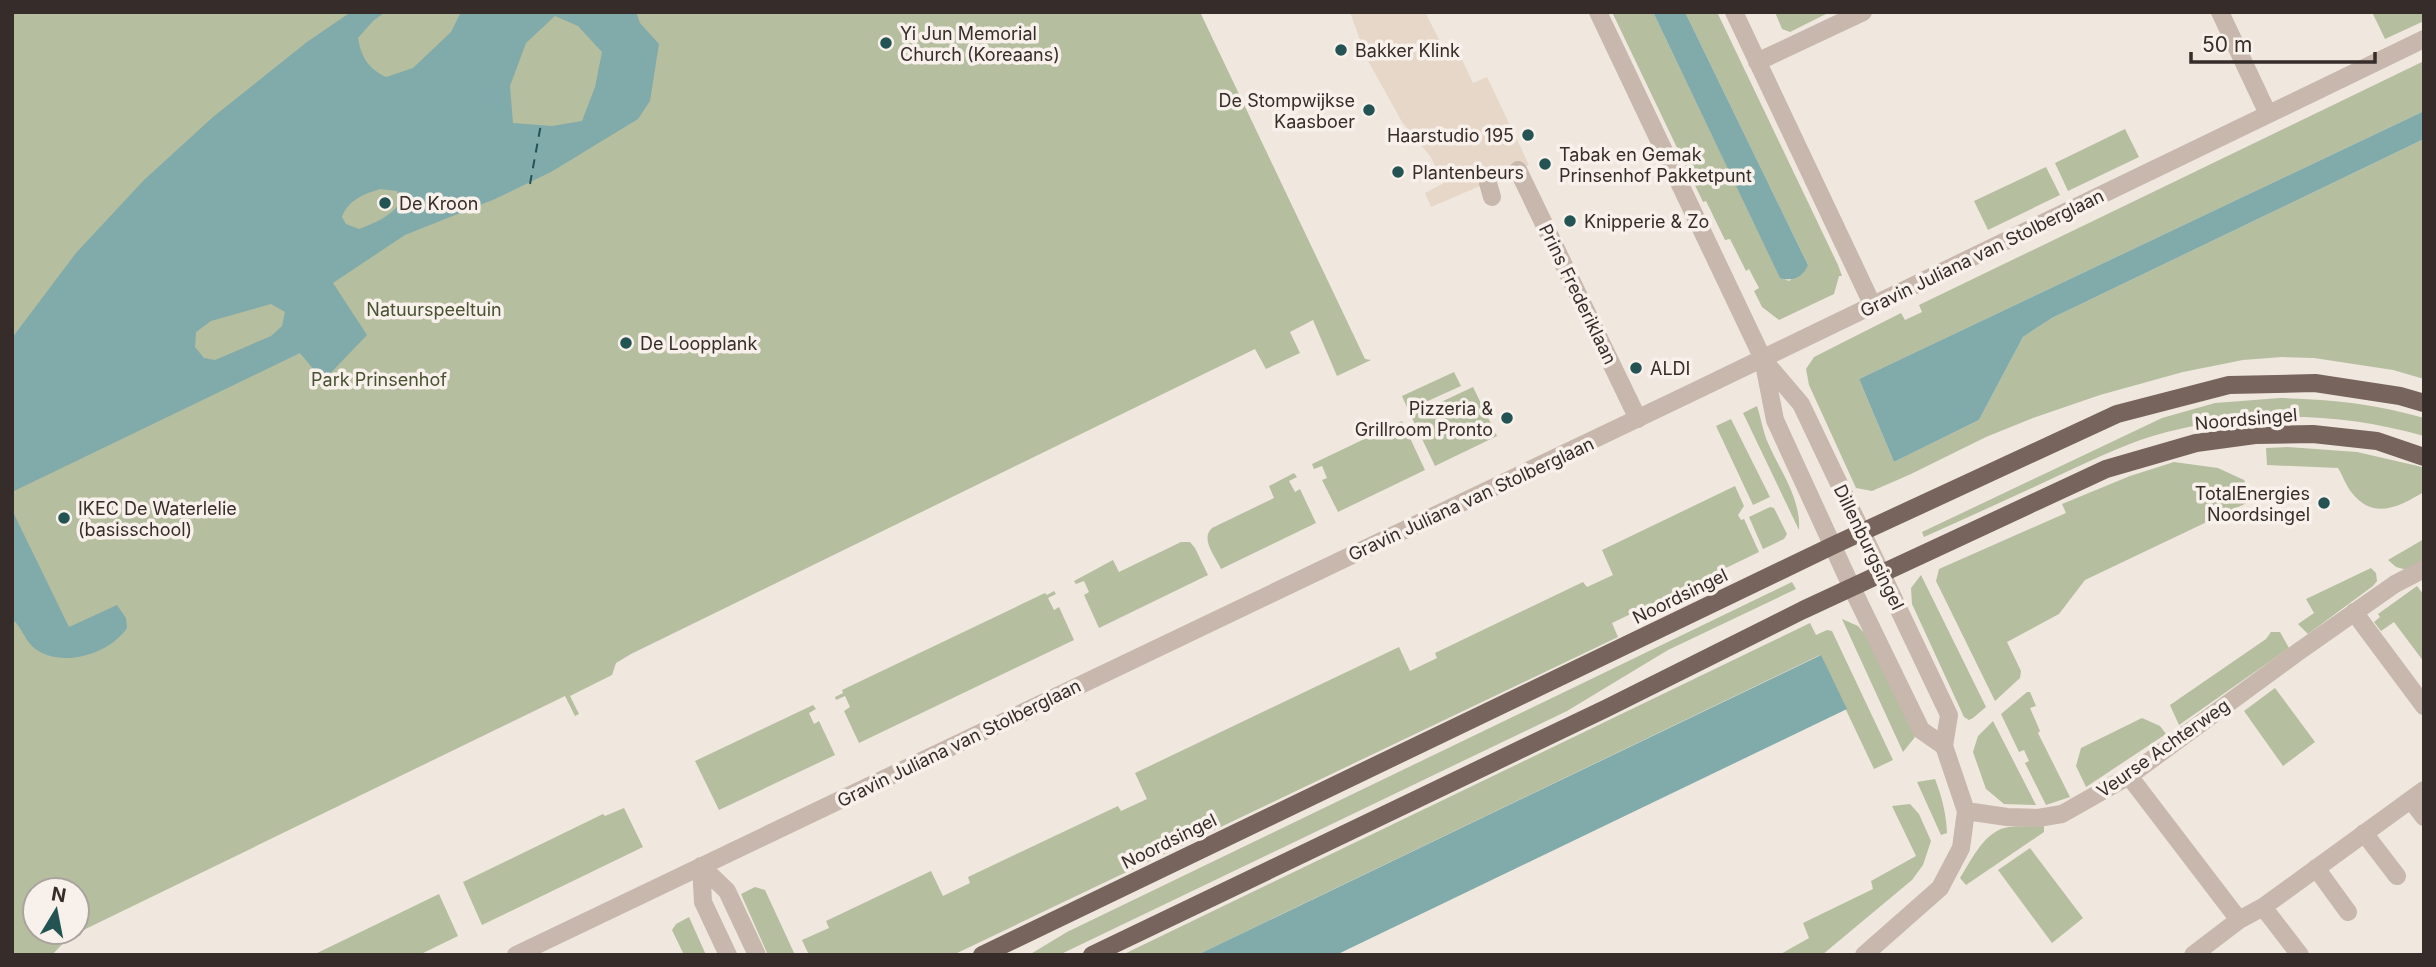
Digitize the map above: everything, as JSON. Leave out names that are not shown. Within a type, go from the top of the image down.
[{"type":"main road","name":"Noordsingel","points":[[982,955],[1834,545],[2117,414],[2229,385],[2315,383],[2400,396],[2424,403]]},
{"type":"main road","name":"Noordsingel","points":[[1092,955],[1852,587],[2106,469],[2196,443],[2255,435],[2313,434],[2376,441],[2424,457]]},
{"type":"street","name":"Dillenburgsingel","points":[[1598,12],[1763,359],[1775,420],[1852,587],[1921,730],[1944,746]]},
{"type":"street","points":[[1734,12],[1873,306]]},
{"type":"street","points":[[1757,62],[1863,12]]},
{"type":"street","points":[[2220,12],[2268,114]]},
{"type":"street","name":"Gravin Juliana van Stolberglaan","points":[[516,955],[1763,359],[2424,39]]},
{"type":"street","name":"Prins Frederiklaan","points":[[1518,170],[1638,419]]},
{"type":"street","name":"Dillenburgsingel","points":[[1763,359],[1801,404],[1949,715],[1944,746],[1966,811]]},
{"type":"street","name":"Veurse Achterweg","points":[[1966,811],[2038,818],[2062,814],[2129,776],[2354,612],[2395,584],[2424,569]]},
{"type":"street","points":[[2354,612],[2424,706]]},
{"type":"street","points":[[2129,776],[2239,920]]},
{"type":"street","points":[[2193,955],[2214,949],[2239,920],[2263,907],[2417,795],[2424,817]]},
{"type":"street","points":[[1864,955],[1940,888],[1961,848],[1966,811]]},
{"type":"street","points":[[2364,833],[2397,876]]},
{"type":"street","points":[[701,866],[703,902],[728,955]]},
{"type":"street","points":[[701,866],[727,891],[757,955]]},
{"type":"street","points":[[2316,868],[2348,912]]},
{"type":"street","points":[[2263,907],[2300,955]]},
{"type":"green space","name":"Park Prinsenhof","points":[[12,12],[1200,12],[1365,359],[1371,360],[1337,376],[1313,320],[1290,332],[1300,353],[1266,369],[1255,349],[631,654],[616,663],[612,675],[570,696],[579,714],[575,716],[565,696],[91,926],[91,876],[21,876],[21,946],[60,946],[52,955],[12,955]]},
{"type":"green space","points":[[1612,12],[1653,12],[1780,277],[1789,281],[1808,265],[1685,12],[1717,12],[1838,265],[1842,276],[1839,276],[1834,294],[1779,320],[1762,307],[1754,291],[1759,288],[1749,269],[1746,271],[1730,239],[1725,240],[1706,201],[1703,202]]},
{"type":"green space","points":[[1775,12],[1830,12],[1790,32],[1782,29]]},
{"type":"green space","points":[[2372,12],[2424,12],[2424,21],[2385,39]]},
{"type":"green space","points":[[2424,61],[2424,111],[1859,379],[1894,462],[1979,420],[2023,337],[2052,318],[2424,139],[2424,379],[2393,370],[2314,358],[2243,360],[2183,372],[2100,395],[1986,437],[1872,491],[1856,488],[1809,385],[1806,369],[1814,357],[1901,313],[1905,320],[1922,312],[1919,305]]},
{"type":"green space","points":[[2125,129],[2139,157],[2068,191],[2055,163]]},
{"type":"green space","points":[[2046,167],[2060,195],[1988,230],[1974,201]]},
{"type":"green space","points":[[1454,372],[1461,386],[1408,410],[1402,396]]},
{"type":"green space","points":[[1473,387],[1497,436],[1435,466],[1411,416]]},
{"type":"green space","points":[[2280,398],[2353,403],[2406,413],[2424,418],[2424,436],[2328,418],[2264,417],[2199,425],[2127,445],[1924,537],[1922,532],[2162,418],[2215,403]]},
{"type":"green space","points":[[1757,406],[1766,439],[1797,507],[1799,530],[1743,413]]},
{"type":"green space","points":[[1731,419],[1770,497],[1753,505],[1716,426]]},
{"type":"green space","points":[[1402,421],[1425,470],[1338,512],[1322,480],[1327,478],[1322,466],[1314,469],[1312,464]]},
{"type":"green space","points":[[2266,448],[2357,452],[2418,466],[2424,468],[2424,492],[2396,506],[2378,509],[2369,507],[2352,493],[2338,468],[2267,465]]},
{"type":"green space","points":[[2174,462],[2218,468],[2244,480],[2253,500],[2085,580],[2059,614],[2007,642],[2021,671],[2020,678],[1995,701],[1936,581],[1939,569],[2066,513],[2062,504],[2130,476]]},
{"type":"green space","points":[[1294,473],[1297,477],[1289,481],[1295,492],[1300,489],[1316,523],[1221,569],[1208,542],[1212,528],[1274,498],[1269,486]]},
{"type":"green space","points":[[1735,486],[1744,506],[1738,515],[1741,520],[1744,519],[1759,552],[1612,623],[1618,637],[953,955],[809,955],[802,940],[829,928],[826,921],[931,871],[943,896],[970,883],[968,877],[1118,806],[1121,811],[1147,799],[1135,773],[1399,647],[1410,671],[1437,658],[1435,653],[1583,582],[1587,587],[1613,575],[1602,550]]},
{"type":"green space","points":[[1770,507],[1774,508],[1787,534],[1784,539],[1763,549],[1749,517]]},
{"type":"green space","points":[[2424,539],[2424,562],[2407,570],[2396,567],[2388,560]]},
{"type":"green space","points":[[1181,542],[1190,542],[1195,548],[1208,575],[1099,628],[1084,595],[1089,592],[1084,581],[1076,584],[1074,581],[1113,560],[1119,572]]},
{"type":"green space","points":[[2371,568],[2376,573],[2377,581],[2373,586],[2308,634],[2298,624],[2314,613],[2306,599]]},
{"type":"green space","points":[[1921,575],[1986,707],[1969,720],[1964,717],[1912,604],[1911,588]]},
{"type":"green space","points":[[1792,582],[1796,589],[1668,650],[1567,711],[1059,955],[1029,955],[1067,932]]},
{"type":"green space","points":[[2417,586],[2424,595],[2424,662],[2394,622],[2381,631],[2374,622],[2380,617],[2378,614]]},
{"type":"green space","points":[[1054,591],[1056,594],[1048,598],[1054,610],[1059,607],[1074,640],[859,743],[844,711],[850,707],[845,696],[836,700],[835,697],[843,693],[842,690]]},
{"type":"green space","points":[[1842,619],[1858,626],[1871,641],[1915,737],[1903,752]]},
{"type":"green space","points":[[1810,623],[1816,635],[1827,630],[1832,631],[1893,760],[1874,769],[1820,655],[1197,955],[1122,955]]},
{"type":"green space","points":[[2271,632],[2280,632],[2289,648],[2179,725],[2170,705],[2266,639]]},
{"type":"green space","points":[[2275,688],[2315,742],[2283,766],[2244,711]]},
{"type":"green space","points":[[2030,692],[2036,706],[2030,708],[2040,731],[2038,733],[2070,797],[2046,805],[2025,763],[2029,761],[2024,750],[2019,752],[2001,714]]},
{"type":"green space","points":[[813,705],[816,709],[809,713],[814,724],[819,721],[835,755],[719,810],[695,761]]},
{"type":"green space","points":[[2142,718],[2160,726],[2166,734],[2086,787],[2076,766],[2081,748]]},
{"type":"green space","points":[[1993,721],[2036,805],[2004,804],[1986,789],[1973,752],[1978,736]]},
{"type":"green space","points":[[1935,779],[1943,805],[1947,833],[1941,835],[1917,782]]},
{"type":"green space","points":[[1910,804],[1919,814],[1931,841],[1923,865],[1912,880],[1822,955],[1779,955],[1809,938],[1803,923],[1873,889],[1871,881],[1916,856],[1892,806]]},
{"type":"green space","points":[[624,808],[643,847],[482,925],[463,882],[603,814],[605,816]]},
{"type":"green space","points":[[2044,826],[2044,832],[1966,885],[1960,878],[1978,849],[1997,831],[2009,827]]},
{"type":"green space","points":[[2030,848],[2083,918],[2052,943],[1998,870]]},
{"type":"green space","points":[[755,887],[765,890],[795,955],[768,955],[741,894]]},
{"type":"green space","points":[[439,894],[458,936],[419,955],[313,955]]},
{"type":"green space","points":[[689,917],[706,955],[684,955],[672,930],[676,924]]},
{"type":"shaded area","points":[[1350,12],[1425,12],[1449,59],[1460,55],[1473,83],[1487,77],[1529,165],[1431,207],[1425,193],[1444,183],[1430,156],[1402,122],[1366,57]]},
{"type":"water","points":[[351,12],[385,12],[358,38],[367,62],[386,77],[413,68],[451,32],[461,12],[636,12],[640,23],[659,44],[650,101],[638,119],[551,172],[495,199],[405,235],[333,283],[367,335],[323,381],[300,353],[12,492],[12,338],[76,253],[144,180],[213,117],[307,42]],"holes":[[[555,16],[578,26],[602,52],[595,87],[582,121],[552,126],[513,123],[510,86],[526,43]],[[380,189],[397,191],[401,202],[387,216],[359,229],[346,224],[342,217],[348,206],[357,198]],[[271,304],[285,312],[282,326],[271,336],[215,360],[204,358],[195,347],[196,332],[211,321]]]},
{"type":"water","points":[[1653,12],[1685,12],[1808,265],[1797,278],[1780,278]]},
{"type":"water","points":[[2424,111],[2424,139],[2052,318],[2023,337],[1979,420],[1894,462],[1859,379]]},
{"type":"water","points":[[12,510],[69,627],[117,605],[126,618],[127,628],[119,638],[96,652],[69,658],[43,653],[29,643],[12,619]]},
{"type":"water","points":[[1821,655],[1847,709],[1336,955],[1197,955]]},
{"type":"ferry route","points":[[530,184],[541,124]]},
{"type":"place","name":"Yi Jun Memorial Church (Koreaans)","points":[[886,43]]},
{"type":"place","name":"Bakker Klink","points":[[1341,50]]},
{"type":"place","name":"De Stompwijkse Kaasboer","points":[[1369,110]]},
{"type":"place","name":"Haarstudio 195","points":[[1528,135]]},
{"type":"place","name":"Tabak en Gemak Prinsenhof Pakketpunt","points":[[1545,164]]},
{"type":"place","name":"Plantenbeurs","points":[[1398,172]]},
{"type":"place","name":"De Kroon","points":[[385,203]]},
{"type":"place","name":"Knipperie & Zo","points":[[1570,221]]},
{"type":"place","name":"De Loopplank","points":[[626,343]]},
{"type":"place","name":"ALDI","points":[[1636,368]]},
{"type":"place","name":"Pizzeria & Grillroom Pronto","points":[[1507,418]]},
{"type":"place","name":"TotalEnergies Noordsingel","points":[[2324,503]]},
{"type":"place","name":"IKEC De Waterlelie (basisschool)","points":[[64,518]]},
{"type":"park label","name":"Natuurspeeltuin","points":[[434,309]]}]
